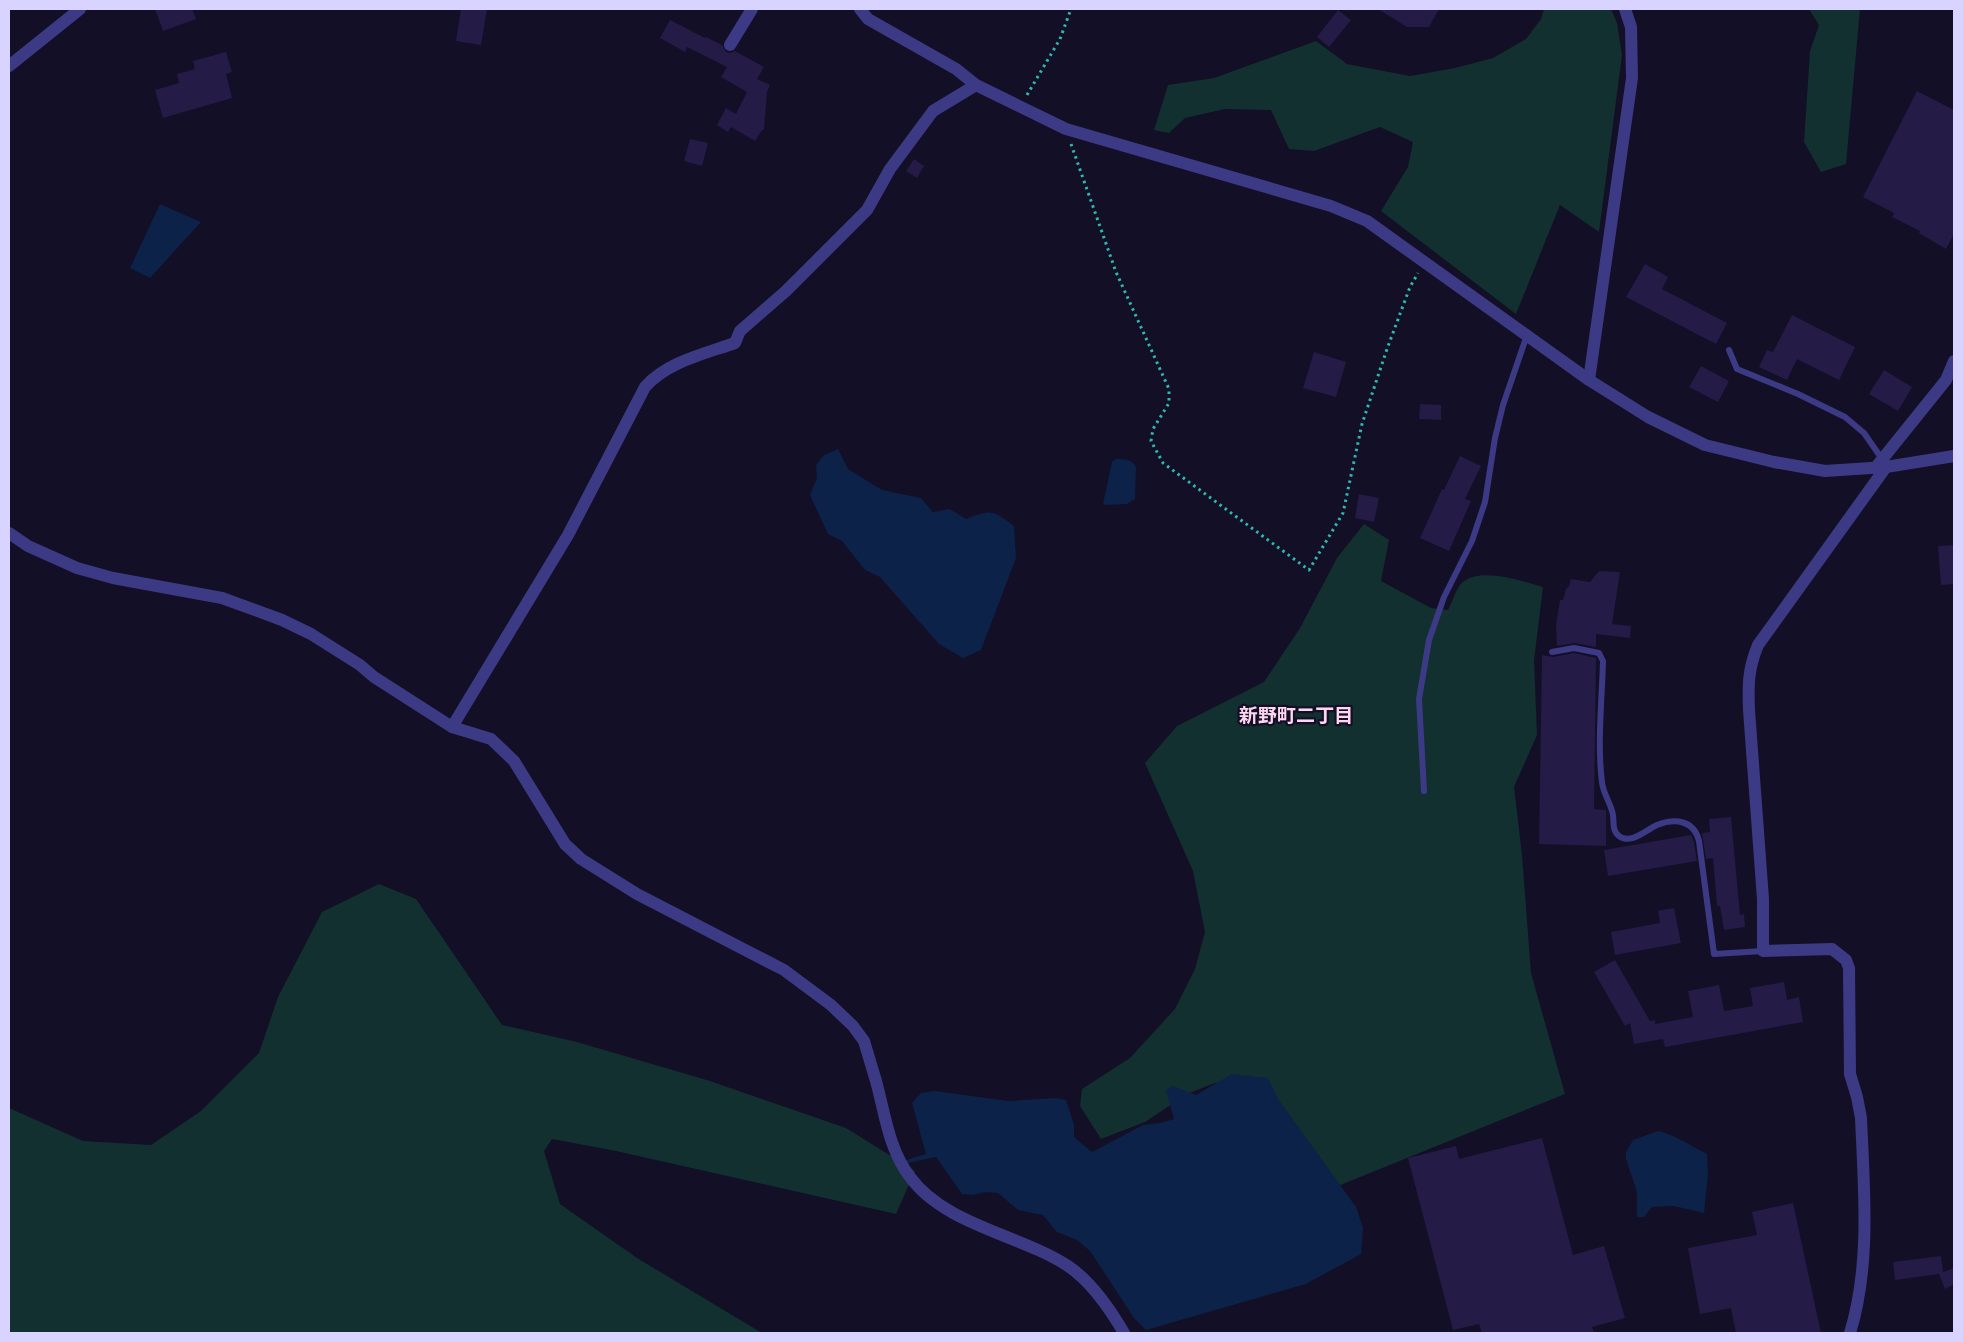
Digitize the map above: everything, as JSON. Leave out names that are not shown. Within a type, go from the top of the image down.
[{"type":"street","points":[[9,66],[80,9]]},
{"type":"street","points":[[730,44],[752,9]]},
{"type":"street","points":[[860,9],[868,19],[956,69],[976,85],[1066,129],[1331,206],[1367,222],[1589,380],[1648,417],[1706,444],[1774,462],[1826,472],[1954,456]]},
{"type":"street","points":[[1589,380],[1632,78],[1631,27],[1625,9]]},
{"type":"street","points":[[452,727],[568,535],[645,387],[651,380],[675,364],[735,343],[740,331],[786,291],[867,210],[890,169],[933,111],[976,85]]},
{"type":"street","points":[[1850,1333],[1858,1308],[1864,1248],[1861,1118],[1850,1074],[1849,968],[1846,960],[1832,949],[1763,950],[1763,899],[1749,710],[1750,668],[1758,645],[1769,628],[1881,464],[1946,380],[1954,361]]},
{"type":"street","points":[[9,533],[28,546],[77,568],[113,578],[222,598],[282,620],[311,634],[452,727],[491,739],[514,761],[565,844],[581,860],[637,894],[784,970],[831,1005],[864,1041],[898,1159],[911,1179],[938,1204],[984,1228],[1042,1252],[1069,1267],[1090,1286],[1115,1317],[1124,1333]]},
{"type":"lane","points":[[1424,791],[1418,699],[1429,640],[1444,597],[1472,541],[1485,502],[1502,404],[1527,335]]},
{"type":"lane","points":[[1729,350],[1737,369],[1798,394],[1845,417],[1864,433],[1881,464]]},
{"type":"lane","points":[[1552,652],[1574,648],[1599,653],[1603,660],[1602,783],[1613,813],[1614,830],[1617,835],[1623,838],[1633,837],[1667,822],[1681,822],[1691,825],[1697,831],[1699,841],[1714,954],[1763,950]]},
{"type":"path","points":[[1020,106],[1060,39],[1072,9]]},
{"type":"path","points":[[1066,129],[1116,272],[1170,389],[1169,403],[1154,429],[1152,441],[1163,463],[1310,570],[1343,513],[1365,414],[1410,286],[1424,262]]},
{"type":"green space","points":[[1544,9],[1611,9],[1617,23],[1622,55],[1599,232],[1560,205],[1516,314],[1381,211],[1408,167],[1413,142],[1380,127],[1314,151],[1289,149],[1271,110],[1225,109],[1185,118],[1169,133],[1154,130],[1168,85],[1214,78],[1316,41],[1347,64],[1410,76],[1455,68],[1493,58],[1526,39],[1541,19]]},
{"type":"green space","points":[[1809,9],[1860,9],[1846,164],[1821,172],[1804,142],[1810,51],[1819,25]]},
{"type":"green space","points":[[1364,524],[1389,540],[1381,581],[1431,608],[1448,610],[1460,585],[1467,579],[1477,576],[1488,575],[1512,578],[1543,587],[1534,660],[1537,735],[1514,787],[1522,855],[1531,973],[1565,1094],[1333,1188],[1235,1091],[1215,1083],[1187,1094],[1145,1122],[1101,1139],[1080,1106],[1082,1089],[1130,1058],[1175,1009],[1195,969],[1205,932],[1193,871],[1145,763],[1177,726],[1264,682],[1300,628],[1337,558]]},
{"type":"green space","points":[[379,884],[416,899],[502,1025],[577,1042],[710,1081],[846,1128],[915,1171],[896,1214],[616,1151],[552,1139],[544,1151],[560,1204],[637,1258],[762,1333],[9,1333],[9,1108],[83,1141],[151,1145],[201,1111],[259,1053],[278,997],[322,912]]},
{"type":"water","points":[[160,204],[201,222],[150,278],[130,268]]},
{"type":"water","points":[[838,449],[848,469],[882,490],[921,498],[933,512],[950,509],[966,519],[991,513],[996,514],[1014,526],[1016,558],[981,650],[963,658],[939,644],[880,577],[865,570],[842,541],[828,534],[810,495],[817,478],[816,465],[824,455]]},
{"type":"water","points":[[1116,459],[1130,461],[1136,467],[1135,499],[1127,504],[1106,505],[1103,504],[1112,462]]},
{"type":"water","points":[[1232,1074],[1268,1078],[1278,1099],[1356,1207],[1363,1228],[1361,1254],[1306,1284],[1146,1330],[1134,1318],[1090,1251],[1077,1240],[1057,1232],[1043,1215],[1018,1210],[998,1193],[962,1194],[936,1157],[907,1163],[906,1160],[926,1154],[912,1103],[921,1093],[935,1091],[1009,1101],[1056,1098],[1066,1100],[1074,1125],[1074,1137],[1092,1152],[1143,1125],[1174,1119],[1166,1090],[1173,1086],[1196,1095]]},
{"type":"water","points":[[1658,1131],[1676,1137],[1707,1154],[1708,1174],[1704,1213],[1674,1206],[1652,1207],[1644,1217],[1637,1217],[1637,1192],[1626,1159],[1626,1152],[1633,1140]]},
{"type":"building","points":[[155,9],[192,9],[196,19],[163,31]]},
{"type":"building","points":[[461,9],[487,9],[481,45],[456,41]]},
{"type":"building","points":[[1378,9],[1439,9],[1429,27],[1407,27]]},
{"type":"building","points":[[1338,10],[1351,20],[1329,47],[1317,37]]},
{"type":"building","points":[[670,20],[722,45],[726,52],[735,51],[764,67],[757,79],[770,85],[767,92],[764,130],[762,130],[755,141],[731,127],[728,132],[717,125],[726,108],[736,114],[747,92],[721,77],[727,67],[687,47],[685,52],[660,38]]},
{"type":"building","points":[[226,52],[232,72],[226,74],[232,98],[163,118],[155,90],[179,83],[177,74],[195,69],[193,61]]},
{"type":"building","points":[[1917,91],[1954,110],[1954,234],[1946,249],[1919,233],[1920,231],[1892,217],[1894,213],[1863,197]]},
{"type":"building","points":[[690,139],[708,143],[702,166],[684,161]]},
{"type":"building","points":[[914,159],[924,166],[917,178],[906,171]]},
{"type":"building","points":[[1645,264],[1668,277],[1662,289],[1727,323],[1716,344],[1626,297]]},
{"type":"building","points":[[1792,315],[1855,347],[1839,380],[1797,359],[1787,380],[1759,367],[1767,350],[1773,352]]},
{"type":"building","points":[[1314,352],[1346,362],[1336,397],[1303,388]]},
{"type":"building","points":[[1701,366],[1729,381],[1718,402],[1689,387]]},
{"type":"building","points":[[1884,370],[1912,387],[1898,411],[1869,394]]},
{"type":"building","points":[[1420,404],[1441,405],[1441,420],[1419,419]]},
{"type":"building","points":[[1460,456],[1481,466],[1465,499],[1471,501],[1449,551],[1420,538],[1442,489],[1444,490]]},
{"type":"building","points":[[1359,494],[1379,498],[1374,522],[1355,518]]},
{"type":"building","points":[[1953,545],[1954,584],[1941,585],[1938,546]]},
{"type":"building","points":[[1599,571],[1620,572],[1612,624],[1631,626],[1630,638],[1596,634],[1596,647],[1575,643],[1557,646],[1556,625],[1560,600],[1563,600],[1571,579],[1590,582]]},
{"type":"building","points":[[1574,653],[1596,658],[1594,809],[1606,810],[1606,846],[1539,844],[1542,655],[1553,657]]},
{"type":"building","points":[[1731,817],[1740,915],[1744,914],[1745,927],[1724,930],[1720,906],[1717,906],[1713,858],[1706,859],[1702,833],[1710,832],[1709,819]]},
{"type":"building","points":[[1691,835],[1697,861],[1608,876],[1604,850]]},
{"type":"building","points":[[1674,908],[1681,943],[1615,955],[1611,932],[1660,923],[1658,911]]},
{"type":"building","points":[[1615,960],[1650,1021],[1655,1020],[1655,1024],[1693,1017],[1688,991],[1719,985],[1724,1011],[1753,1006],[1750,988],[1784,982],[1787,1000],[1799,997],[1803,1022],[1665,1047],[1663,1039],[1634,1044],[1630,1023],[1625,1026],[1594,972]]},
{"type":"building","points":[[1542,1138],[1573,1255],[1604,1246],[1625,1318],[1592,1327],[1594,1333],[1482,1333],[1479,1324],[1453,1330],[1408,1158],[1456,1146],[1459,1159]]},
{"type":"building","points":[[1793,1203],[1821,1333],[1736,1333],[1731,1308],[1700,1314],[1688,1248],[1757,1235],[1752,1212]]},
{"type":"building","points":[[1941,1256],[1943,1272],[1954,1268],[1954,1284],[1945,1289],[1939,1274],[1895,1280],[1893,1262]]},
{"type":"district","name":"新野町二丁目","points":[[1296,715]]}]
